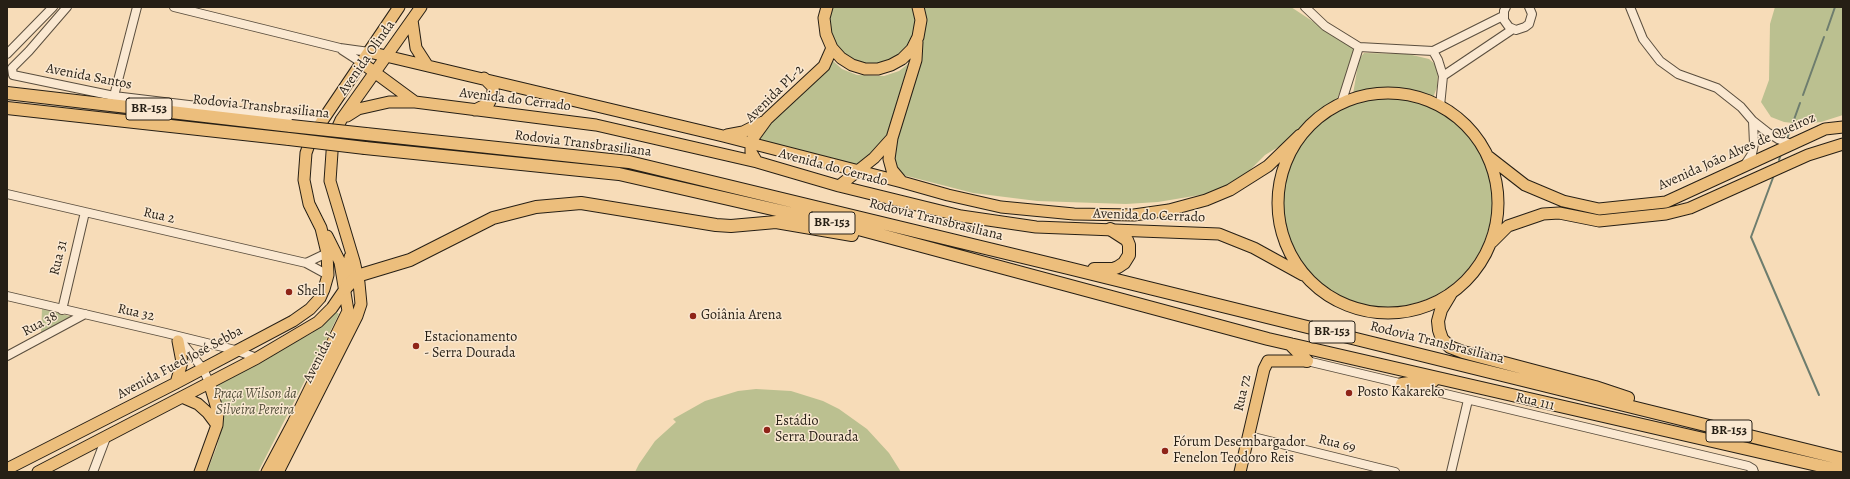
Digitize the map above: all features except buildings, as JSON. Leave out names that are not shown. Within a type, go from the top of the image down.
[{"type":"highway","name":"Rodovia Transbrasiliana","points":[[7,93],[291,126],[629,162],[1068,268],[1843,459]]},
{"type":"highway","name":"Rodovia Transbrasiliana","points":[[7,108],[365,148],[619,174],[881,235],[1290,344],[1808,462],[1843,472]]},
{"type":"highway","points":[[345,289],[357,276],[410,260],[493,218],[536,207],[581,203],[716,225],[731,226],[776,222],[848,234],[881,235]]},
{"type":"highway","points":[[1068,268],[1112,269],[1124,263],[1129,255],[1129,245],[1123,236],[1110,229]]},
{"type":"highway","points":[[1450,295],[1441,310],[1438,321],[1442,339],[1450,347],[1462,352],[1595,387],[1643,404],[1668,415]]},
{"type":"highway","points":[[1290,344],[1307,362]]},
{"type":"highway","points":[[1402,384],[1424,381],[1468,384]]},
{"type":"highway","points":[[1808,462],[1828,472]]},
{"type":"main road","name":"Avenida Olinda","points":[[327,253],[321,228],[309,204],[304,180],[306,153],[312,136],[399,7]]},
{"type":"main road","name":"Avenida Olinda","points":[[345,289],[350,250],[329,175],[334,138],[341,120],[388,56],[421,7]]},
{"type":"main road","points":[[827,7],[824,18],[826,34],[832,48],[841,58],[852,65],[865,69],[878,69],[891,65],[902,59],[912,49],[918,37]]},
{"type":"main road","points":[[902,182],[892,170],[889,159],[892,138],[916,60],[921,20],[918,7]]},
{"type":"main road","points":[[412,20],[416,48],[426,65]]},
{"type":"main road","name":"Avenida PL-2","points":[[757,162],[751,152],[751,143],[767,119],[824,66],[832,48]]},
{"type":"main road","name":"Avenida do Cerrado","points":[[369,52],[484,78],[723,136],[948,195],[1001,207],[1074,214],[1134,215],[1169,210],[1206,200],[1230,190],[1268,166],[1322,114],[1350,99],[1377,92],[1404,93],[1430,100],[1440,106],[1474,133],[1489,157]]},
{"type":"main road","name":"Avenida do Cerrado","points":[[362,63],[415,102],[596,125],[757,162],[839,186],[961,216],[1036,227],[1219,234],[1254,248],[1303,275]]},
{"type":"main road","points":[[475,110],[489,103],[493,95],[493,87],[484,78]]},
{"type":"main road","points":[[341,120],[358,109],[390,102],[415,102]]},
{"type":"main road","points":[[723,136],[743,132],[767,119]]},
{"type":"main road","name":"Avenida João Alves de Queiroz","points":[[1489,157],[1524,185],[1563,201],[1599,209],[1666,202],[1824,129],[1843,127]]},
{"type":"main road","points":[[1300,136],[1283,169],[1277,206],[1284,243],[1303,275],[1327,297],[1357,310],[1376,313],[1389,314],[1421,309],[1450,295],[1471,277],[1492,242],[1498,213],[1497,184],[1489,157]]},
{"type":"main road","points":[[839,186],[874,158],[892,138]]},
{"type":"main road","name":"Avenida João Alves de Queiroz","points":[[1492,242],[1508,226],[1543,214],[1559,213],[1599,221],[1666,214],[1690,208],[1808,155],[1843,144]]},
{"type":"main road","points":[[321,228],[329,238],[340,262],[348,312]]},
{"type":"main road","name":"Avenida L","points":[[266,472],[297,425],[357,316],[361,304],[360,291],[350,250]]},
{"type":"main road","name":"Avenida Fued José Sebba","points":[[7,469],[176,383],[293,321],[310,309],[320,298],[328,275],[327,253]]},
{"type":"main road","points":[[328,275],[345,289]]},
{"type":"main road","points":[[38,472],[257,358],[318,322],[332,308],[345,289]]},
{"type":"main road","points":[[332,308],[343,307],[348,312]]},
{"type":"main road","name":"Avenida L","points":[[278,472],[297,425],[348,312]]},
{"type":"main road","points":[[176,383],[182,362],[178,341]]},
{"type":"main road","name":"Rua 72","points":[[1240,472],[1264,369],[1268,361],[1307,362]]},
{"type":"main road","points":[[200,472],[217,425],[218,412],[209,382]]},
{"type":"main road","points":[[182,397],[198,404],[208,413],[217,425]]},
{"type":"street","points":[[7,54],[53,7]]},
{"type":"street","name":"Avenida Santos","points":[[67,7],[29,51],[12,68],[13,75],[114,96],[322,121]]},
{"type":"street","points":[[114,96],[137,7]]},
{"type":"street","points":[[174,7],[340,48],[369,52]]},
{"type":"street","points":[[1305,7],[1325,26],[1359,46],[1433,51],[1503,16]]},
{"type":"street","points":[[1506,7],[1503,16],[1506,24],[1513,29]]},
{"type":"street","points":[[1630,7],[1643,39],[1660,61],[1678,74],[1717,88],[1741,107],[1753,121],[1778,139],[1791,144]]},
{"type":"street","points":[[1443,76],[1513,29],[1521,29],[1529,24],[1532,14],[1530,8]]},
{"type":"street","points":[[20,42],[29,51]]},
{"type":"street","points":[[1341,104],[1359,46]]},
{"type":"street","points":[[340,48],[362,63]]},
{"type":"street","points":[[1433,51],[1438,60],[1443,76],[1440,106]]},
{"type":"street","points":[[1744,166],[1752,154],[1754,144],[1753,121]]},
{"type":"street","name":"Rua 2","points":[[7,194],[306,263],[328,275]]},
{"type":"street","name":"Rua 31","points":[[62,310],[86,212]]},
{"type":"street","points":[[306,263],[327,253]]},
{"type":"street","name":"Rua 32","points":[[7,296],[236,350],[257,358]]},
{"type":"street","name":"Rua 38","points":[[7,356],[86,314]]},
{"type":"street","points":[[166,333],[184,345],[203,369],[209,382]]},
{"type":"street","name":"Rua 111","points":[[1307,362],[1748,466],[1753,469],[1754,472]]},
{"type":"street","points":[[1451,472],[1468,400]]},
{"type":"street","points":[[93,472],[107,435]]},
{"type":"street","name":"Rua 69","points":[[1249,436],[1395,472]]},
{"type":"green space","points":[[830,7],[913,7],[915,21],[913,36],[906,48],[895,58],[882,64],[867,65],[853,61],[841,53],[832,42],[828,13]]},
{"type":"green space","points":[[923,7],[1291,7],[1347,44],[1353,49],[1354,57],[1337,99],[1317,112],[1285,143],[1265,155],[1230,190],[1158,202],[1126,204],[1037,201],[973,193],[903,175],[894,168],[895,140],[924,38]]},
{"type":"green space","points":[[1775,7],[1843,7],[1843,115],[1821,122],[1802,124],[1784,122],[1771,117],[1761,102],[1769,80],[1770,24]]},
{"type":"green space","points":[[1364,53],[1408,54],[1429,59],[1435,64],[1438,73],[1437,87],[1433,98],[1392,88],[1374,88],[1353,94],[1359,59]]},
{"type":"green space","points":[[833,61],[842,69],[857,75],[884,76],[899,71],[908,64],[884,141],[857,167],[762,143],[760,138],[760,132],[826,71]]},
{"type":"green space","points":[[1387,97],[1407,99],[1427,105],[1445,115],[1461,128],[1474,144],[1484,162],[1490,182],[1492,202],[1490,222],[1484,242],[1474,260],[1461,276],[1445,289],[1427,299],[1407,305],[1387,307],[1367,305],[1347,299],[1329,289],[1313,276],[1300,260],[1290,242],[1284,222],[1282,202],[1284,182],[1290,162],[1300,144],[1313,128],[1329,115],[1347,105],[1367,99]]},
{"type":"green space","points":[[42,309],[73,317],[41,334]]},
{"type":"green space","name":"Praça Wilson da Silveira Pereira","points":[[336,312],[339,314],[258,472],[207,472],[221,431],[221,411],[214,384],[312,333]]},
{"type":"green space","name":"Estádio Serra Dourada","points":[[756,389],[791,391],[823,401],[839,409],[867,429],[889,453],[901,472],[635,472],[655,441],[676,422],[673,419],[705,401],[738,391]]},
{"type":"waterway","points":[[1827,30],[1835,7]]},
{"type":"waterway","points":[[1803,95],[1824,37]]},
{"type":"waterway","points":[[1787,139],[1800,103]]},
{"type":"waterway","points":[[1779,160],[1781,154]]},
{"type":"waterway","points":[[1774,175],[1751,237],[1819,395]]},
{"type":"place","name":"Shell","points":[[289,292]]},
{"type":"place","name":"Goiânia Arena","points":[[693,316]]},
{"type":"place","name":"Estacionamento - Serra Dourada","points":[[416,346]]},
{"type":"place","name":"Posto Kakareko","points":[[1349,393]]},
{"type":"place","name":"Estádio Serra Dourada","points":[[767,430]]},
{"type":"place","name":"Fórum Desembargador Fenelon Teodoro Reis","points":[[1165,451]]}]
